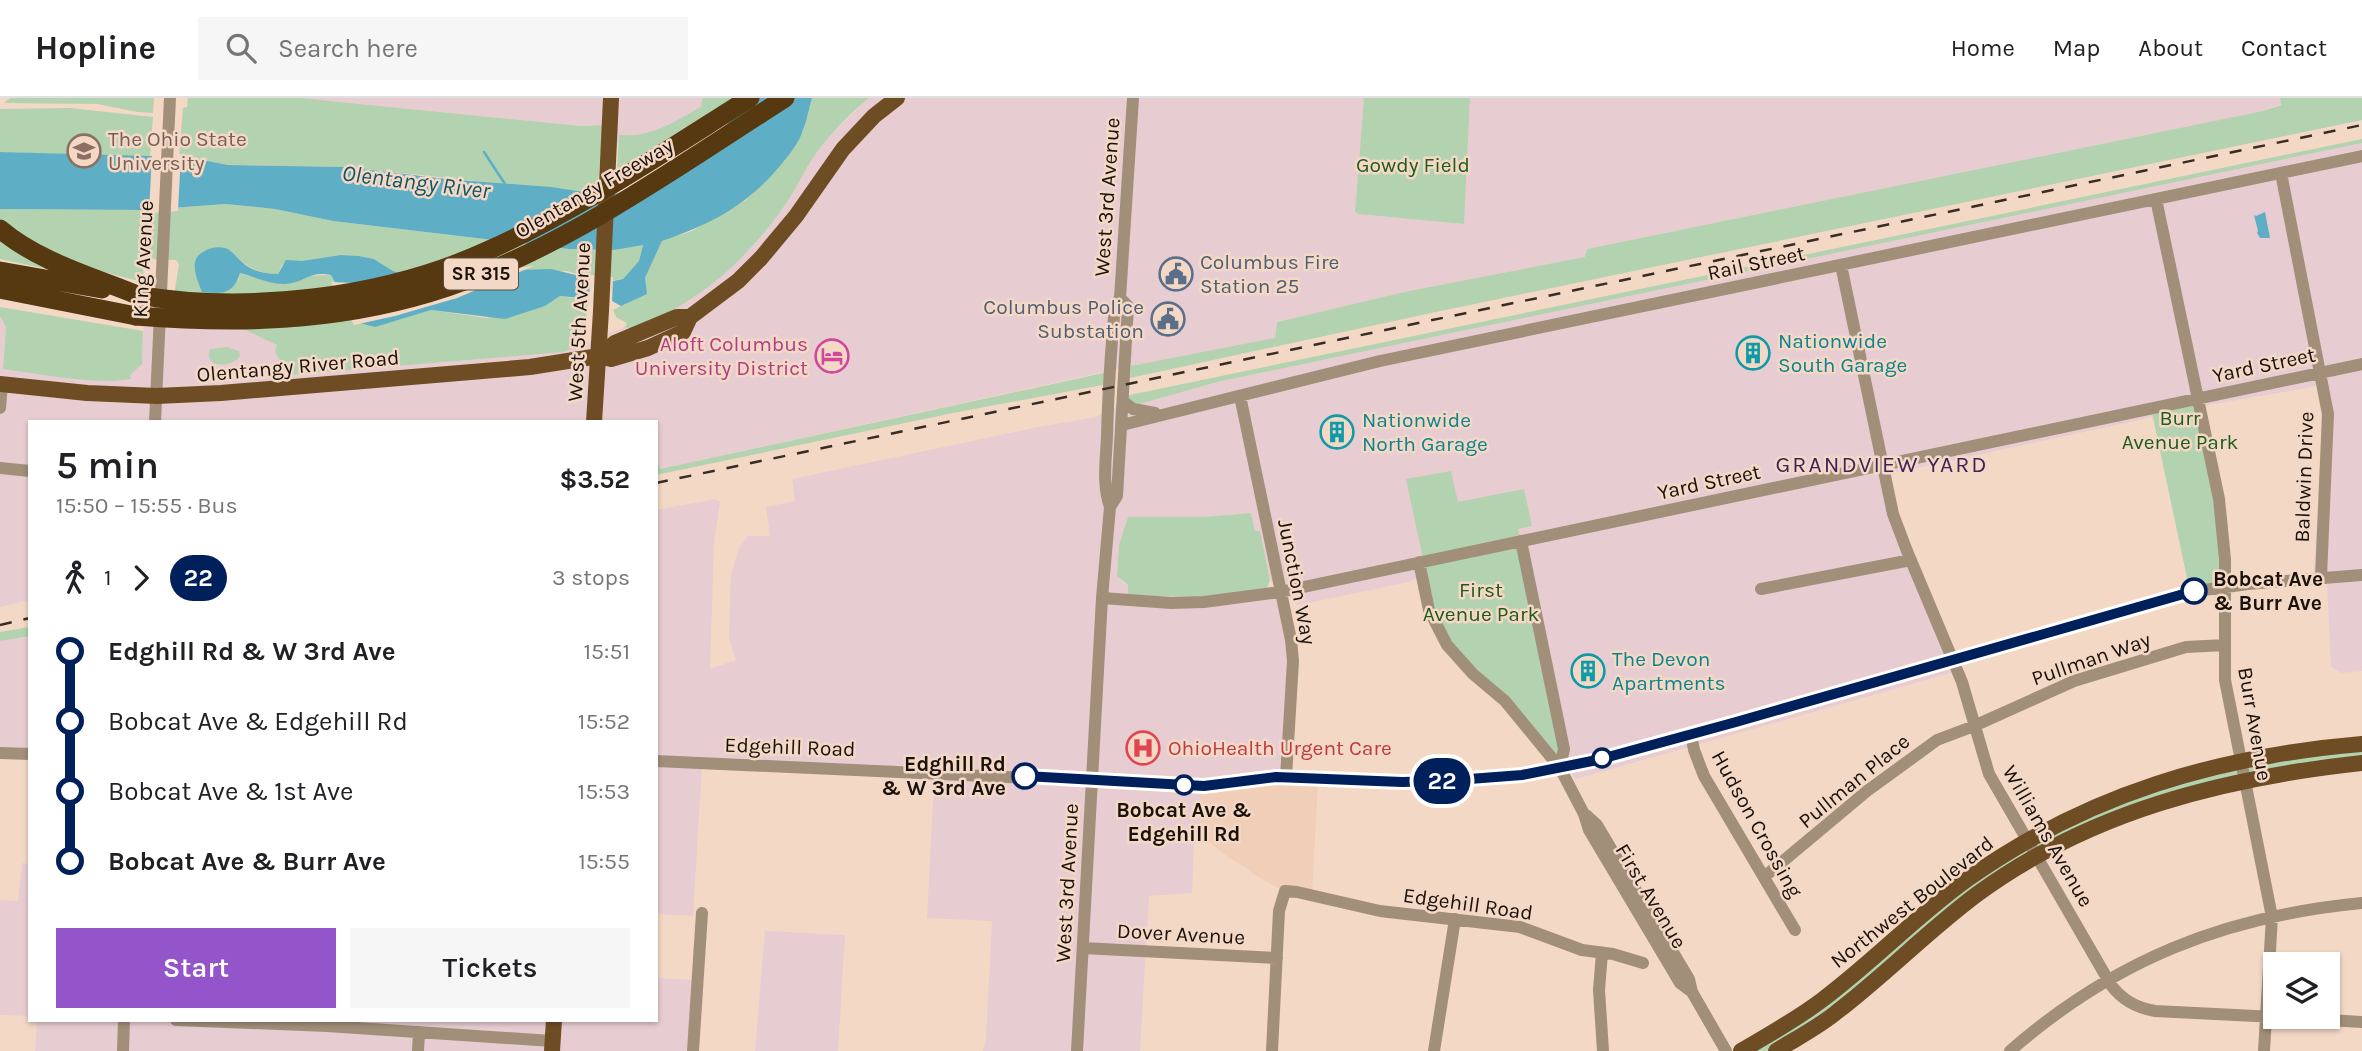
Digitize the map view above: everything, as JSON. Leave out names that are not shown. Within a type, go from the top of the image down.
[{"type":"highway","name":"Olentangy Freeway","points":[[0,271],[137,295],[213,303],[300,299],[365,289],[425,274],[485,252],[567,212],[750,98]]},
{"type":"highway","name":"Olentangy Freeway","points":[[0,289],[136,316],[240,322],[302,318],[369,308],[431,292],[493,270],[576,229],[785,98]]},
{"type":"highway","points":[[0,229],[38,254],[137,295]]},
{"type":"main road","name":"West 5th Avenue","points":[[594,420],[611,98]]},
{"type":"main road","name":"Olentangy River Road","points":[[1,384],[87,393],[156,396],[530,367],[599,356],[611,359],[648,348],[683,332],[690,317],[738,281],[761,258],[796,216],[843,149],[874,116],[897,98]]},
{"type":"main road","name":"Northwest Boulevard","points":[[1741,1051],[1824,999],[1967,879],[2027,840],[2130,792],[2166,780],[2241,760],[2311,748],[2362,744]]},
{"type":"main road","name":"Northwest Boulevard","points":[[1776,1051],[1837,1013],[1976,895],[2036,856],[2079,833],[2122,815],[2194,791],[2245,779],[2362,763]]},
{"type":"main road","points":[[552,1046],[554,1022]]},
{"type":"street","name":"King Avenue","points":[[155,420],[170,98]]},
{"type":"street","name":"West 3rd Avenue","points":[[1077,1051],[1091,779],[1110,507],[1106,496],[1105,462],[1112,339],[1115,305],[1120,298],[1133,98]]},
{"type":"street","name":"Rail Street","points":[[1122,425],[1380,361],[2362,156]]},
{"type":"street","name":"Baldwin Drive","points":[[2281,173],[2328,414],[2321,577]]},
{"type":"street","name":"Burr Avenue","points":[[2157,199],[2219,499],[2225,559],[2225,680],[2272,918],[2272,952]]},
{"type":"street","name":"Williams Avenue","points":[[1841,265],[1889,501],[1962,682],[1989,775],[2120,996],[2148,1010],[2263,1016]]},
{"type":"street","name":"West 3rd Avenue","points":[[1110,507],[1117,496],[1124,402],[1128,306],[1120,298]]},
{"type":"street","points":[[1112,339],[1115,352],[1111,415],[1122,425]]},
{"type":"street","name":"Yard Street","points":[[1102,598],[1171,603],[1204,602],[1280,592],[2362,363]]},
{"type":"street","points":[[0,408],[1,384]]},
{"type":"street","name":"Junction Way","points":[[1240,396],[1291,640],[1293,661],[1286,777]]},
{"type":"street","name":"Rail Street","points":[[1124,402],[1133,409],[1159,414]]},
{"type":"street","points":[[0,468],[28,471]]},
{"type":"street","name":"First Avenue","points":[[1521,541],[1564,749],[1560,768]]},
{"type":"street","points":[[1761,589],[1911,559]]},
{"type":"street","name":"First Avenue","points":[[1419,562],[1429,610],[1447,645],[1473,674],[1505,701],[1560,768],[1584,814],[1589,830],[1680,983],[1692,992],[1726,1051]]},
{"type":"street","name":"Edgehill Road","points":[[658,761],[1204,786],[1286,777],[1443,781],[1522,775],[1560,768],[1691,734],[2170,597],[2225,587],[2362,575]]},
{"type":"street","name":"Pullman Way","points":[[1974,726],[2074,681],[2186,647],[2225,645]]},
{"type":"street","name":"Pullman Place","points":[[1765,877],[1867,791],[1918,753],[1937,740],[1974,726]]},
{"type":"street","name":"Hudson Crossing","points":[[1691,734],[1704,776],[1795,930]]},
{"type":"street","points":[[0,753],[28,754]]},
{"type":"street","name":"Edgehill Road","points":[[1277,958],[1279,911],[1286,891],[1297,891],[1380,911],[1520,927],[1581,950],[1632,958],[1643,963]]},
{"type":"street","points":[[2010,1051],[2059,1010],[2108,979],[2171,947],[2227,928],[2362,904]]},
{"type":"street","points":[[693,1051],[702,913]]},
{"type":"street","points":[[1434,1051],[1455,919]]},
{"type":"street","name":"Dover Avenue","points":[[1083,948],[1277,958]]},
{"type":"street","points":[[1602,953],[1599,990],[1603,1051]]},
{"type":"street","points":[[1272,1051],[1277,958]]},
{"type":"street","name":"Williams Avenue","points":[[2340,1020],[2362,1021]]},
{"type":"street","points":[[123,1051],[124,1022]]},
{"type":"street","points":[[216,1022],[419,1032],[552,1046]]},
{"type":"street","name":"Burr Avenue","points":[[2264,1051],[2270,1029]]},
{"type":"street","points":[[418,1051],[419,1032]]},
{"type":"shaded area","points":[[300,98],[703,98],[702,117],[619,143],[601,142],[598,125],[581,126]]},
{"type":"shaded area","points":[[869,98],[1364,98],[1355,212],[1464,224],[1470,98],[2280,98],[2281,104],[2263,111],[1587,249],[1586,257],[1409,291],[1277,322],[1275,338],[1246,345],[1131,366],[660,469],[658,420],[28,420],[28,600],[0,607],[0,316],[6,327],[3,369],[98,380],[130,379],[130,375],[142,364],[145,294],[174,296],[257,334],[278,346],[287,373],[292,375],[563,352],[625,327],[630,329],[691,300],[726,272],[753,246],[784,207],[829,136]]},
{"type":"shaded area","points":[[2362,143],[2362,671],[2342,673],[2331,667],[2327,584],[2313,585],[2323,419],[2318,386],[2209,405],[1885,475],[1894,510],[1951,673],[1576,779],[1423,575],[1409,582],[1298,605],[1270,580],[1260,531],[1255,531],[1251,513],[1203,517],[1128,517],[1119,545],[1117,576],[1124,584],[1267,588],[1290,609],[1288,776],[1201,830],[1204,836],[1194,845],[1192,893],[1149,896],[1140,1051],[983,1051],[986,1039],[992,921],[927,918],[934,781],[828,772],[702,767],[693,916],[658,914],[658,510],[715,499],[720,502],[714,544],[710,669],[736,660],[729,639],[731,575],[739,548],[748,536],[770,536],[766,507],[795,501],[792,479],[1095,417],[1104,410],[1136,405],[1217,382]]},
{"type":"shaded area","points":[[28,636],[28,753],[0,752],[0,641]]},
{"type":"shaded area","points":[[1318,779],[1312,895],[1285,891],[1265,881],[1221,852],[1201,830],[1201,786]]},
{"type":"shaded area","points":[[22,863],[28,864],[28,1016],[0,1015],[0,900],[18,901]]},
{"type":"shaded area","points":[[765,931],[845,935],[838,1051],[755,1051]]},
{"type":"shaded area","points":[[658,978],[693,980],[689,1051],[35,1051],[37,1022],[658,1022]]},
{"type":"green space","points":[[10,98],[154,98],[153,113],[97,104],[4,103]]},
{"type":"green space","points":[[188,98],[300,98],[581,126],[603,125],[597,194],[346,167],[228,165],[179,157],[183,108],[187,107]]},
{"type":"green space","points":[[703,98],[733,98],[617,170],[619,135],[642,134],[662,128],[701,107]]},
{"type":"green space","points":[[812,98],[869,98],[824,144],[783,208],[734,265],[696,296],[675,309],[630,329],[625,327],[627,323],[616,317],[613,310],[646,294],[645,278],[662,241],[692,231],[746,200],[793,148],[803,131]]},
{"type":"green space","name":"Gowdy Field","points":[[1364,98],[1470,98],[1464,224],[1355,212]]},
{"type":"green space","points":[[2280,98],[2362,98],[2362,120],[1130,378],[1131,366],[1275,338],[1277,322],[1409,291],[1585,257],[1587,249],[2263,111],[2281,105]]},
{"type":"green space","points":[[70,108],[153,117],[150,157],[0,152],[0,109]]},
{"type":"green space","points":[[2362,139],[2362,143],[1217,382],[1136,405],[1125,396]]},
{"type":"green space","points":[[226,204],[275,209],[333,221],[569,249],[614,250],[643,244],[639,261],[623,279],[616,280],[567,271],[429,281],[393,271],[374,259],[341,255],[282,265],[278,274],[271,274],[253,269],[233,253],[238,282],[240,273],[294,283],[305,276],[331,275],[356,322],[375,326],[431,310],[486,318],[545,306],[560,296],[588,300],[586,325],[576,347],[563,352],[292,375],[287,373],[275,352],[277,345],[174,296],[179,264],[176,260],[148,259],[143,263],[144,282],[68,259],[16,231],[0,219],[0,209],[143,210]]},
{"type":"green space","points":[[0,236],[47,269],[0,259]]},
{"type":"green space","points":[[0,307],[143,331],[142,364],[130,375],[131,379],[100,381],[3,369],[6,327],[0,316]]},
{"type":"green space","points":[[227,347],[239,351],[240,356],[225,364],[211,360],[210,349]]},
{"type":"green space","points":[[1108,372],[1108,384],[953,413],[658,475],[658,462],[660,469]]},
{"type":"green space","name":"Burr Avenue Park","points":[[2198,398],[2225,587],[2190,592],[2151,408]]},
{"type":"green space","name":"First Avenue Park","points":[[1451,471],[1458,502],[1524,489],[1532,526],[1518,529],[1564,749],[1560,768],[1438,629],[1406,479]]},
{"type":"green space","points":[[1251,513],[1255,531],[1260,531],[1270,580],[1267,588],[1196,597],[1128,595],[1128,585],[1117,576],[1119,545],[1128,517],[1203,517]]},
{"type":"green space","points":[[28,627],[28,636],[0,641],[0,632]]},
{"type":"green space","points":[[2362,744],[2362,763],[2246,779],[2036,856],[1776,1051],[1741,1051],[1804,1013],[1967,879],[2130,792]]},
{"type":"water","name":"Olentangy River","points":[[737,98],[812,98],[799,140],[767,180],[727,212],[662,241],[645,278],[647,294],[621,306],[612,301],[560,296],[545,306],[505,319],[431,310],[375,327],[356,322],[331,275],[314,275],[286,284],[272,283],[240,273],[234,286],[226,292],[209,293],[202,292],[195,265],[198,255],[210,248],[219,247],[230,250],[250,268],[273,274],[278,274],[286,260],[302,261],[341,255],[374,259],[393,271],[429,281],[517,270],[551,269],[613,281],[623,279],[639,261],[643,245],[614,250],[569,249],[333,221],[275,209],[226,204],[143,210],[0,209],[0,152],[186,157],[228,165],[346,167],[597,194],[621,193],[723,136]]},
{"type":"water","points":[[2265,212],[2270,238],[2260,238],[2254,215]]},
{"type":"pier","points":[[152,154],[181,154],[178,211],[149,213]]},
{"type":"pier","points":[[534,266],[457,298],[354,325],[331,282],[354,283]]},
{"type":"pier","points":[[590,275],[613,277],[612,305],[589,303]]},
{"type":"waterway","name":"Olentangy River","points":[[484,152],[505,184]]},
{"type":"railway","points":[[658,483],[2362,125]]},
{"type":"railway","points":[[0,625],[28,618]]},
{"type":"bus line","name":"22","points":[[1025,776],[1204,786],[1276,777],[1402,782],[1522,775],[1597,760],[1736,722],[2194,591]]},
{"type":"place","name":"The Ohio State University","points":[[84,151]]},
{"type":"place","name":"Columbus Fire Station 25","points":[[1176,274]]},
{"type":"place","name":"Columbus Police Substation","points":[[1168,319]]},
{"type":"place","name":"Nationwide South Garage","points":[[1753,353]]},
{"type":"place","name":"Aloft Columbus University District","points":[[832,356]]},
{"type":"place","name":"Nationwide North Garage","points":[[1337,432]]},
{"type":"place","name":"Bobcat Ave & Burr Ave","points":[[2194,591]]},
{"type":"place","name":"The Devon Apartments","points":[[1588,671]]},
{"type":"place","name":"OhioHealth Urgent Care","points":[[1143,748]]},
{"type":"place","name":"Edghill Rd & W 3rd Ave","points":[[1025,776]]},
{"type":"place","name":"Bobcat Ave & Edgehill Rd","points":[[1184,785]]},
{"type":"district","name":"GRANDVIEW YARD","points":[[1882,464]]}]
